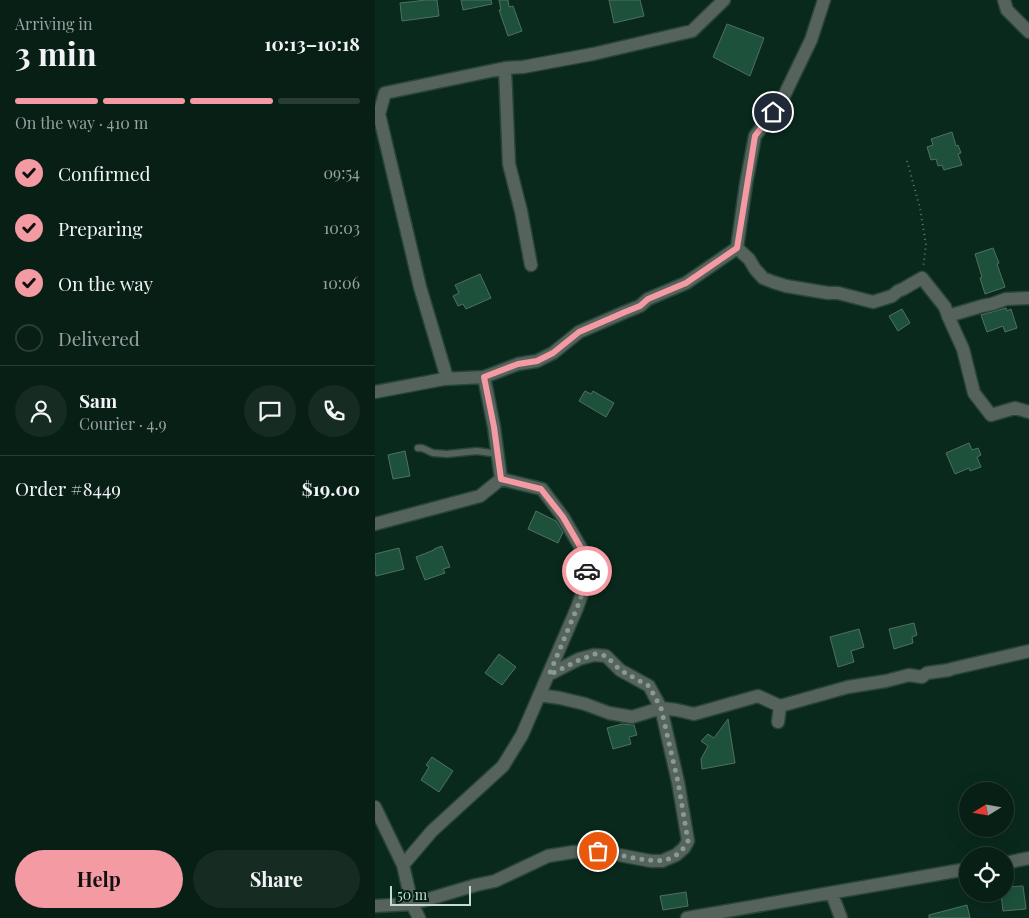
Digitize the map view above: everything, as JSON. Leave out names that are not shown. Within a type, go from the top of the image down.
[{"type":"street","points":[[447,378],[420,287],[379,114],[385,93],[505,68],[523,67],[593,54],[692,31],[724,0]]},
{"type":"street","points":[[1004,0],[1007,10],[1029,32]]},
{"type":"street","points":[[375,392],[447,378],[484,377],[518,364],[537,361],[553,353],[579,332],[640,306],[648,299],[686,283],[737,248],[755,136],[782,100],[811,40],[821,1]]},
{"type":"street","points":[[505,68],[509,164],[521,211],[531,265]]},
{"type":"street","points":[[737,248],[749,259],[763,278],[773,282],[827,293],[838,293],[873,302],[892,296],[922,278],[945,307],[963,349],[974,393],[991,415],[1015,408],[1029,412]]},
{"type":"street","points":[[948,316],[1006,299],[1029,298]]},
{"type":"street","points":[[484,377],[501,479]]},
{"type":"street","points":[[375,524],[480,496],[501,479]]},
{"type":"street","points":[[403,865],[431,831],[503,766],[522,735],[549,675],[587,580],[587,569],[581,548],[563,517],[541,489],[501,479]]},
{"type":"street","points":[[539,695],[561,698],[609,713],[632,717],[661,708],[694,714],[758,696],[780,706],[848,687],[909,675],[922,678],[927,673],[949,670],[1029,651]]},
{"type":"street","points":[[375,906],[411,904],[495,880],[548,856],[598,851],[651,861],[662,861],[676,855],[684,848],[688,841],[678,782],[661,708],[649,686],[620,670],[606,656],[595,654],[549,675]]},
{"type":"street","points":[[778,722],[780,706]]},
{"type":"street","points":[[375,807],[403,865],[411,904],[419,918]]},
{"type":"street","points":[[1014,860],[1029,858]]},
{"type":"street","points":[[687,918],[959,870]]},
{"type":"street","points":[[832,894],[841,918]]},
{"type":"lane","points":[[418,448],[433,453],[447,454],[477,451],[498,454]]},
{"type":"path","points":[[907,161],[926,245],[922,278]]},
{"type":"building","points":[[437,0],[439,16],[402,21],[400,3]]},
{"type":"building","points":[[461,0],[491,0],[492,4],[463,10]]},
{"type":"building","points":[[499,0],[508,0],[509,7],[513,6],[522,31],[508,36],[499,10],[501,10]]},
{"type":"building","points":[[609,0],[640,0],[644,16],[614,23]]},
{"type":"building","points":[[727,24],[764,38],[750,76],[713,57]]},
{"type":"building","points":[[952,132],[956,146],[958,145],[961,153],[958,154],[962,165],[944,170],[942,165],[938,166],[936,159],[931,160],[927,147],[933,145],[931,139]]},
{"type":"building","points":[[993,248],[1005,287],[985,294],[975,254]]},
{"type":"building","points":[[480,274],[491,298],[466,309],[463,304],[458,306],[453,296],[459,293],[455,285]]},
{"type":"building","points":[[1006,308],[1007,311],[1011,309],[1017,328],[1005,332],[1003,326],[987,332],[981,315]]},
{"type":"building","points":[[902,309],[910,323],[898,331],[889,316]]},
{"type":"building","points":[[585,391],[591,394],[593,391],[614,403],[606,417],[579,401]]},
{"type":"building","points":[[969,443],[972,450],[978,448],[981,455],[977,457],[981,467],[970,471],[969,468],[955,474],[946,453]]},
{"type":"building","points":[[405,451],[410,476],[393,479],[388,455]]},
{"type":"building","points":[[536,511],[556,521],[563,532],[558,543],[528,529]]},
{"type":"building","points":[[442,546],[450,567],[443,569],[445,573],[425,580],[416,557]]},
{"type":"building","points":[[399,548],[404,569],[376,576],[375,554]]},
{"type":"building","points":[[914,623],[917,635],[912,637],[913,643],[894,649],[889,629]]},
{"type":"building","points":[[859,629],[864,647],[851,651],[854,662],[838,667],[830,637]]},
{"type":"building","points":[[499,654],[516,667],[502,685],[485,673]]},
{"type":"building","points":[[728,719],[735,763],[702,769],[701,759],[708,746],[701,741],[708,734],[714,738]]},
{"type":"building","points":[[622,724],[634,725],[637,735],[629,737],[631,744],[613,749],[607,728]]},
{"type":"building","points":[[432,757],[453,771],[439,792],[421,780],[429,767],[426,765]]},
{"type":"building","points":[[1014,886],[1023,886],[1026,909],[1003,911],[1002,902],[1014,902]]},
{"type":"building","points":[[686,892],[688,906],[663,910],[660,896]]},
{"type":"building","points":[[967,905],[970,918],[929,918],[929,915]]},
{"type":"way so far","points":[[587,571],[587,580],[577,608],[549,675],[595,654],[606,656],[620,670],[649,686],[661,708],[678,782],[688,841],[684,848],[676,855],[662,861],[651,861],[598,851]]},
{"type":"route","points":[[587,571],[581,548],[563,517],[541,489],[501,479],[494,427],[484,377],[518,364],[537,361],[553,353],[579,332],[640,306],[648,299],[686,283],[737,248],[755,136],[773,112]]}]
